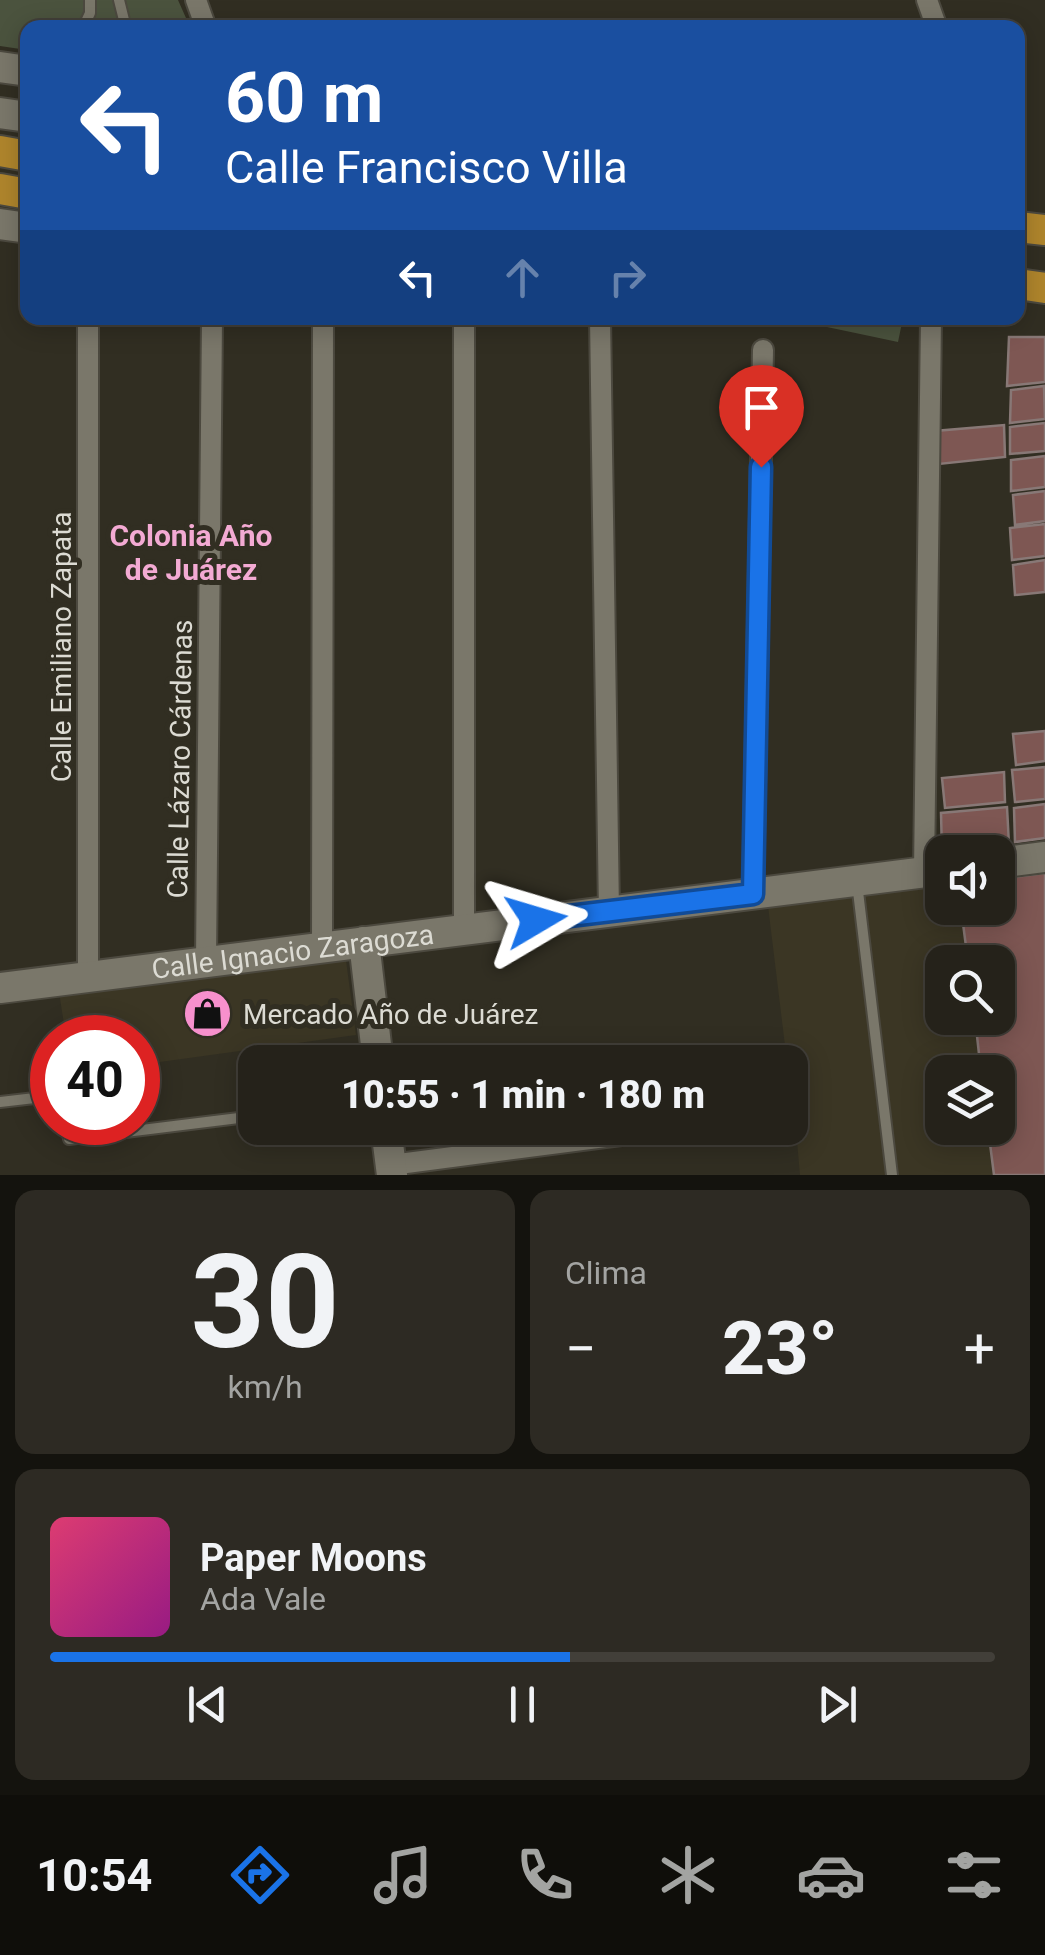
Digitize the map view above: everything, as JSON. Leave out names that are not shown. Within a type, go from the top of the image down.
[{"type":"street","points":[[200,12],[220,0]]},
{"type":"street","name":"Calle Emiliano Zapata","points":[[88,325],[88,976]]},
{"type":"street","name":"Calle Lázaro Cárdenas","points":[[206,961],[212,325]]},
{"type":"street","points":[[322,947],[323,325]]},
{"type":"street","points":[[464,325],[464,928]]},
{"type":"street","points":[[600,325],[608,912]]},
{"type":"street","points":[[930,325],[934,835]]},
{"type":"street","points":[[753,894],[763,350]]},
{"type":"street","points":[[1015,860],[1045,856]]},
{"type":"street","name":"Calle Ignacio Zaragoza","points":[[0,988],[925,872]]},
{"type":"street","points":[[364,942],[376,1045]]},
{"type":"street","points":[[388,1145],[392,1170],[560,1145]]},
{"type":"lane","points":[[857,879],[892,1175]]},
{"type":"lane","points":[[0,1102],[30,1099]]},
{"type":"lane","points":[[160,1128],[238,1118]]},
{"type":"shaded area","points":[[1045,873],[1045,1175],[800,1175],[797,1145],[808,1145],[808,1045],[785,1045],[768,906],[925,887],[925,925],[1015,925],[1015,877]]},
{"type":"shaded area","name":"Mercado Año de Juárez","points":[[345,953],[356,1035],[283,1045],[238,1045],[238,1051],[160,1062],[160,1015],[63,1015],[59,992]]},
{"type":"green space","points":[[0,0],[178,0],[187,20],[20,20],[20,49],[0,46]]},
{"type":"green space","points":[[827,325],[902,325],[898,342]]},
{"type":"building","points":[[1009,337],[1045,337],[1045,382],[1007,386]]},
{"type":"building","points":[[1044,386],[1045,419],[1010,423],[1011,390]]},
{"type":"building","points":[[1045,423],[1045,451],[1010,454],[1010,427]]},
{"type":"building","points":[[1004,425],[1005,457],[939,464],[935,431]]},
{"type":"building","points":[[1045,456],[1045,487],[1011,491],[1011,460]]},
{"type":"building","points":[[1045,491],[1045,521],[1015,525],[1013,495]]},
{"type":"building","points":[[1045,524],[1045,556],[1012,560],[1010,528]]},
{"type":"building","points":[[1045,560],[1045,592],[1015,595],[1013,565]]},
{"type":"building","points":[[1045,731],[1045,761],[1016,765],[1013,734]]},
{"type":"building","points":[[1045,767],[1045,799],[1015,802],[1012,770]]},
{"type":"building","points":[[1004,772],[1005,802],[945,808],[942,778]]},
{"type":"building","points":[[1045,804],[1045,838],[1015,842],[1014,808]]},
{"type":"building","points":[[1007,807],[1008,835],[942,835],[941,813]]},
{"type":"building","points":[[1045,873],[1045,1175],[994,1175],[990,1145],[1015,1145],[1015,1055],[979,1055],[977,1035],[1015,1035],[1015,945],[966,945],[963,925],[1015,925],[1015,877]]},
{"type":"place","name":"Mercado Año de Juárez","points":[[208,1014]]},
{"type":"district","name":"Colonia Año de Juárez","points":[[191,552]]},
{"type":"route","points":[[536,920],[753,894],[761,467]]}]
